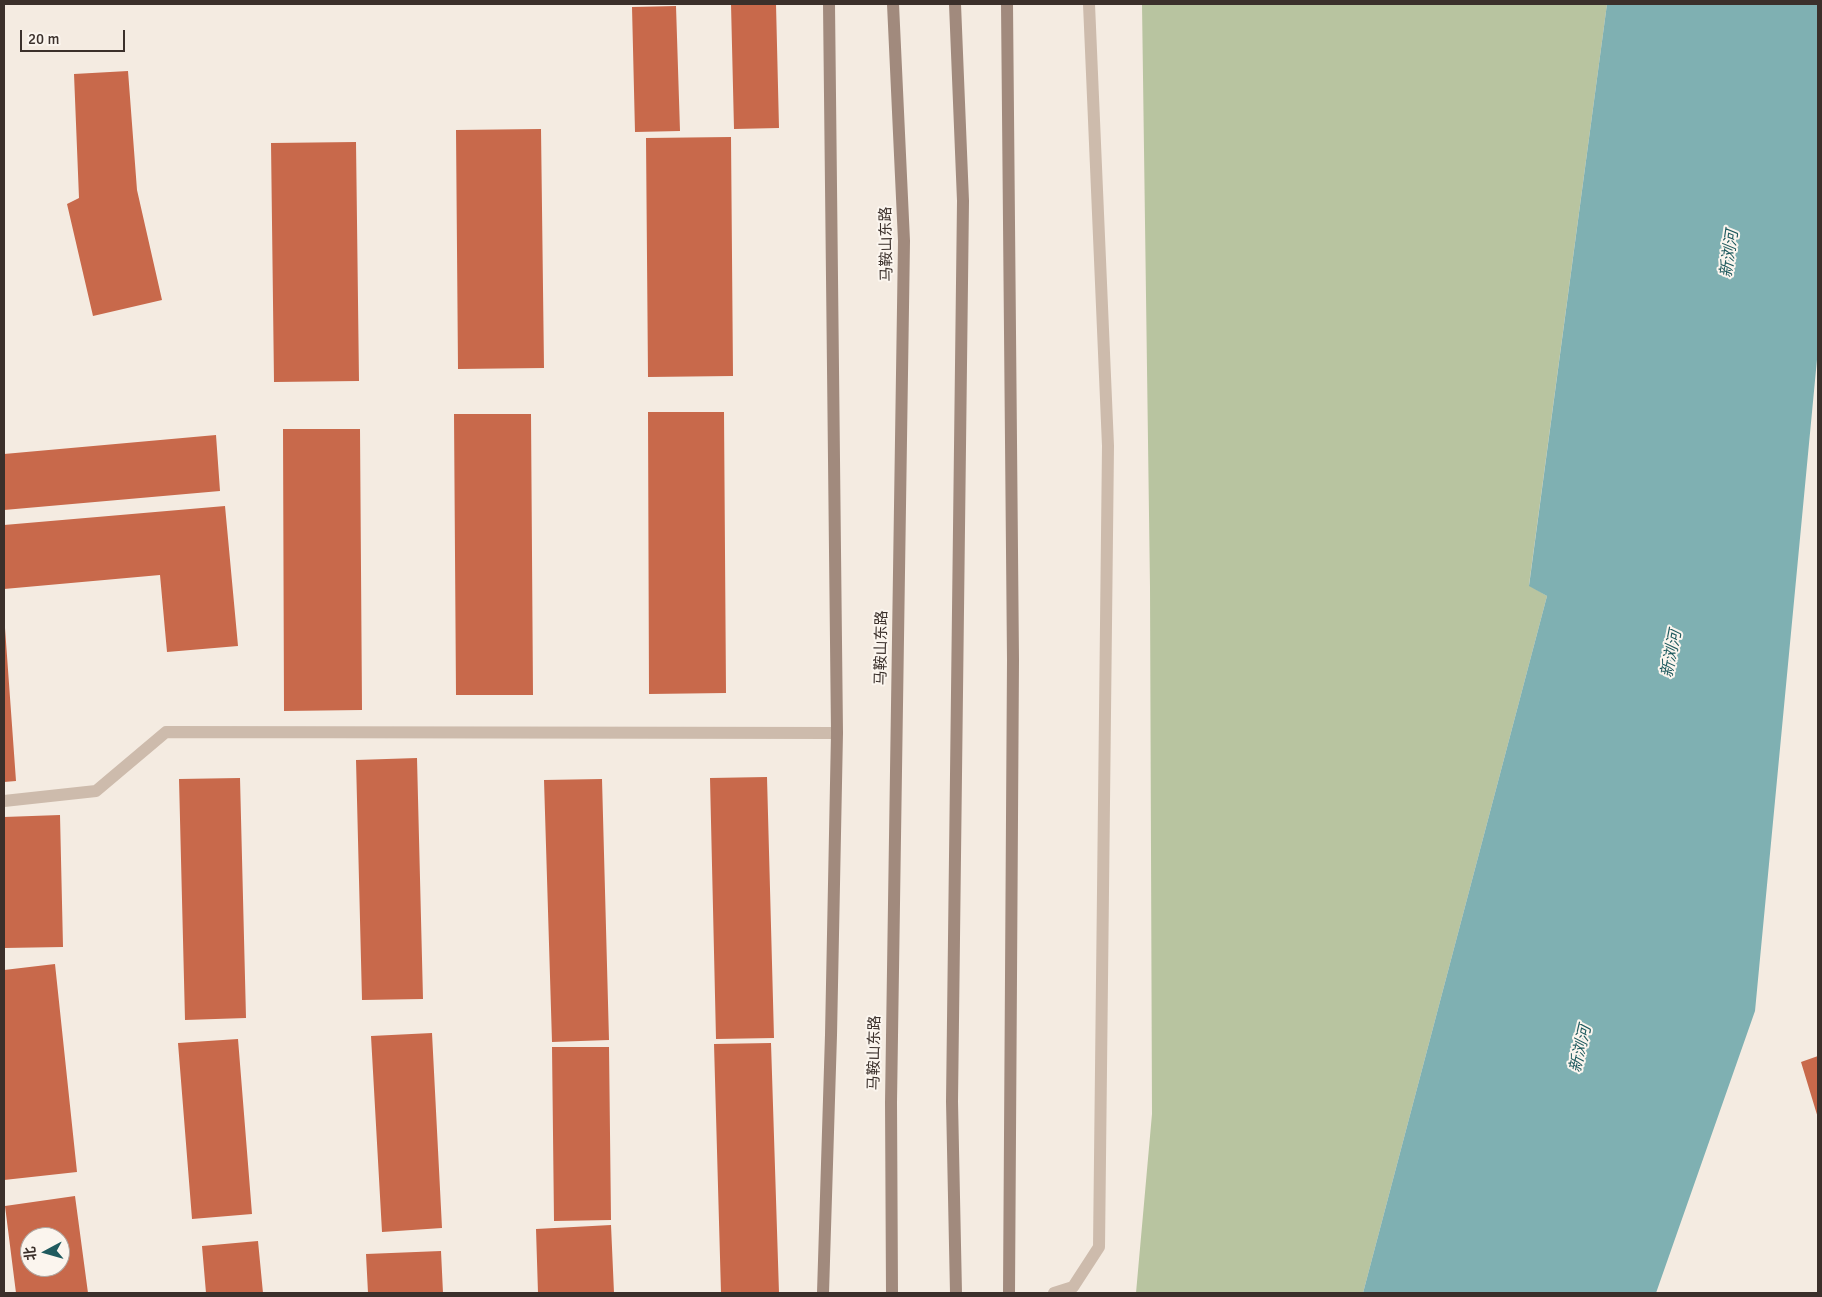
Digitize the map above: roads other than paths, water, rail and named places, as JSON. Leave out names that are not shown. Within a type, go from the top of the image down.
[{"type":"main road","points":[[823,1293],[831,1034],[836,733],[829,4]]},
{"type":"main road","name":"马鞍山东路","points":[[892,1293],[890,1102],[902,458],[904,241],[893,4]]},
{"type":"main road","points":[[954,4],[963,201],[952,1091],[956,1293]]},
{"type":"main road","points":[[1007,4],[1013,650],[1009,1293]]},
{"type":"street","points":[[1054,1293],[1073,1287],[1099,1247],[1108,446],[1090,4]]},
{"type":"street","points":[[4,801],[96,791],[166,732],[836,733]]},
{"type":"water","name":"新浏河","points":[[1607,4],[1818,4],[1818,349],[1755,1011],[1656,1293],[1363,1293],[1547,596],[1529,586]]}]
